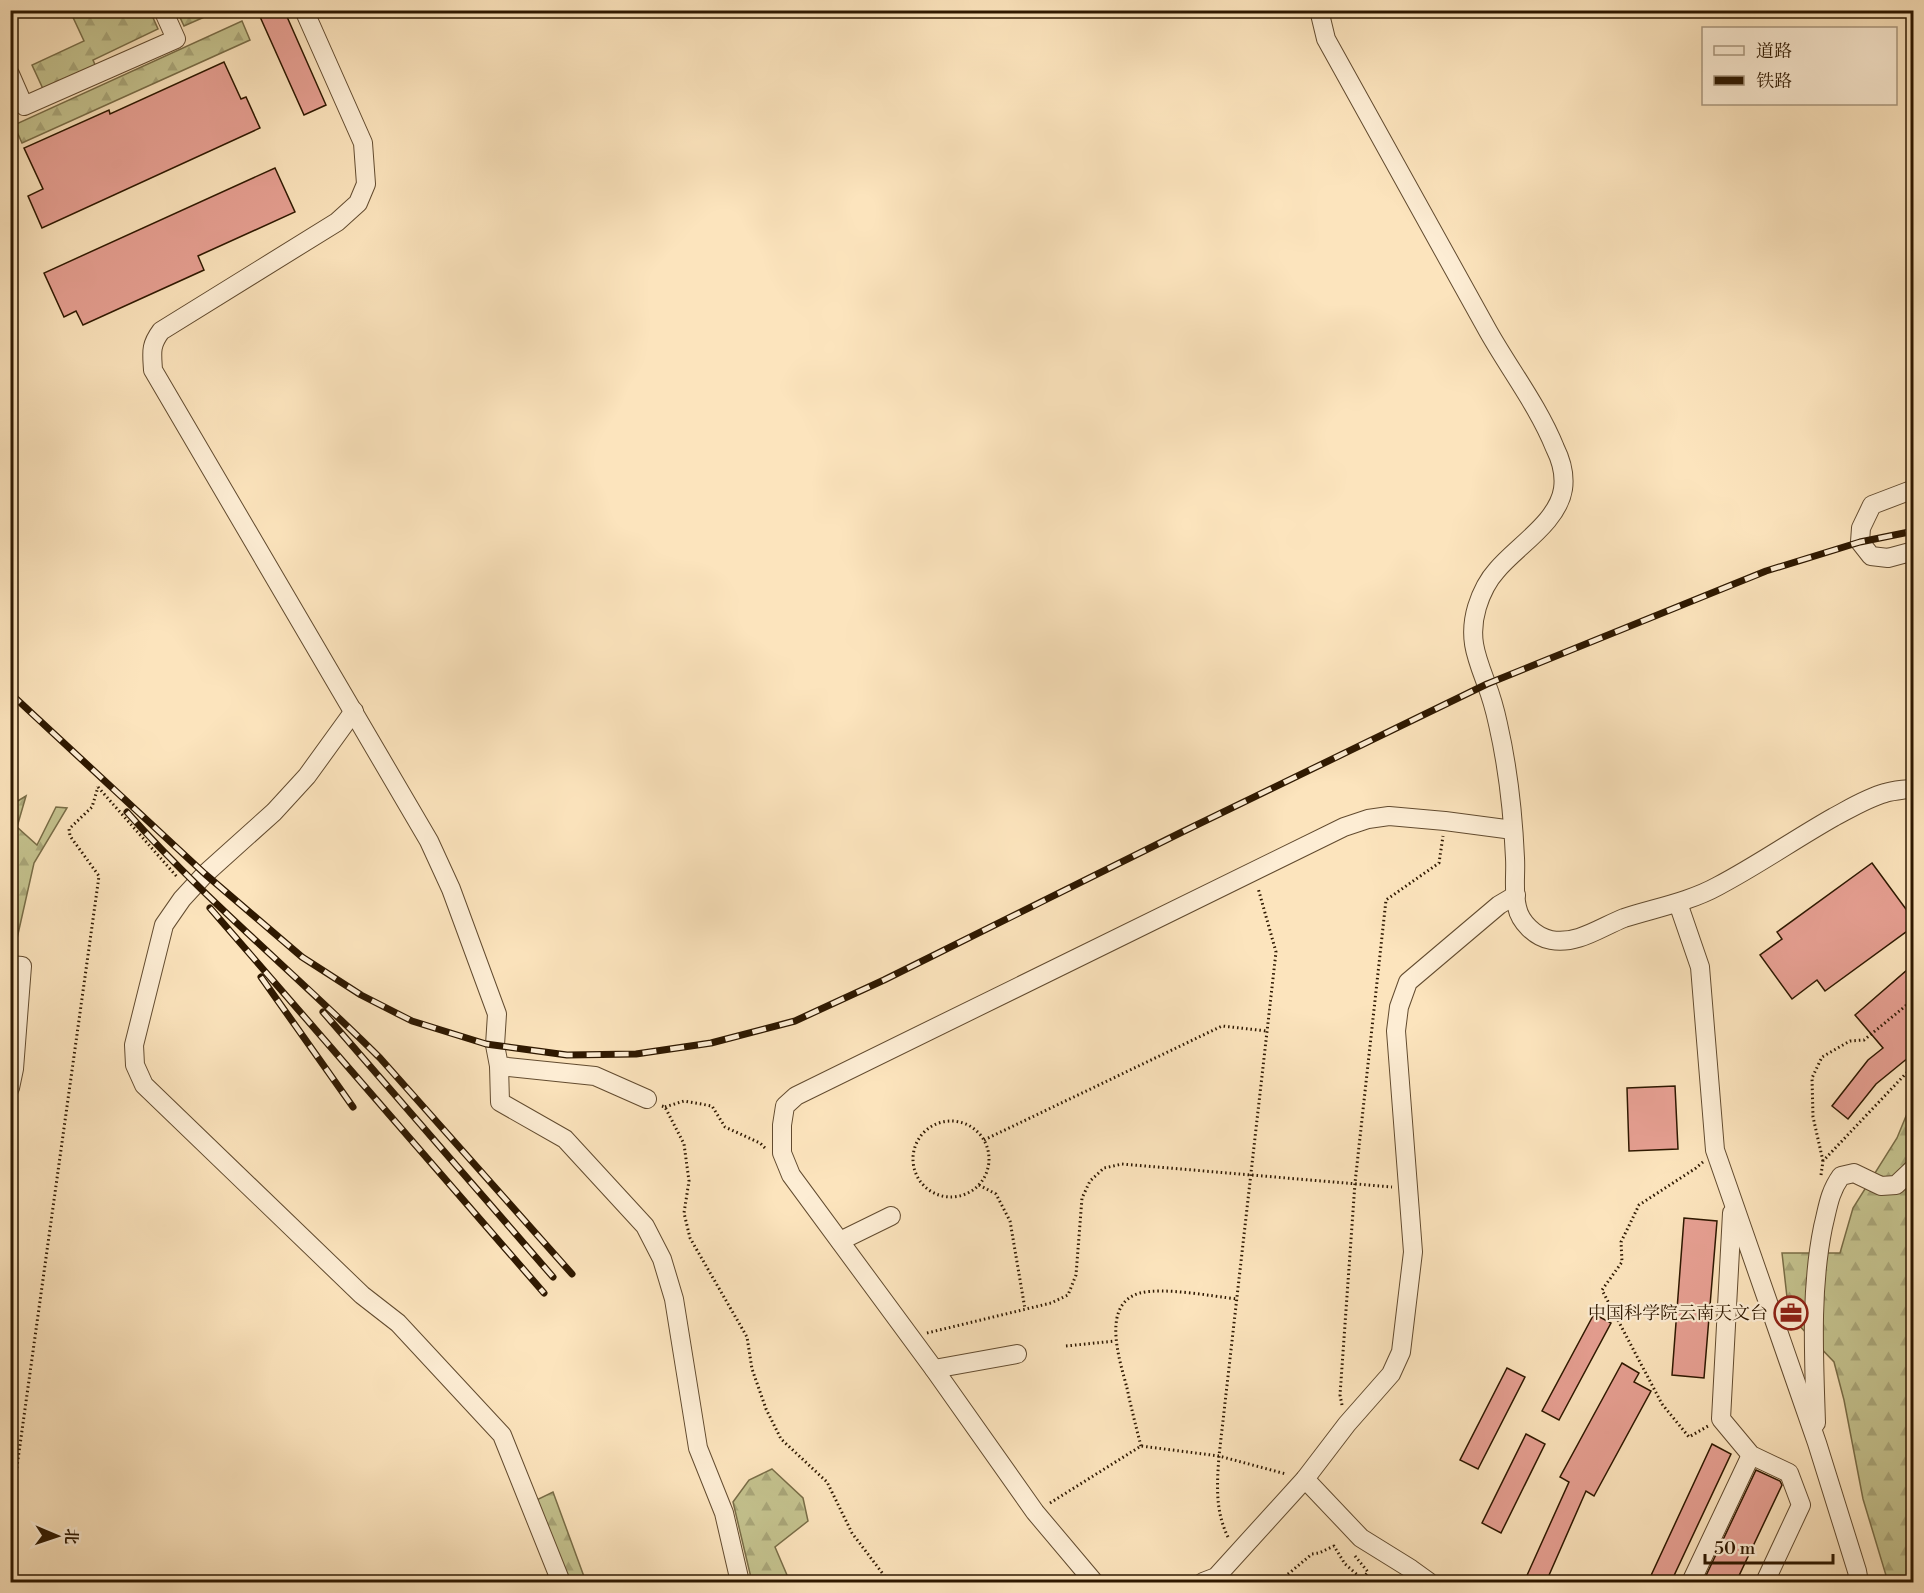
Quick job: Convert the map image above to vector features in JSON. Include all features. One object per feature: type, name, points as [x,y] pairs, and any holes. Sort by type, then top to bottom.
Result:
[{"type":"street","points":[[10,74],[24,106],[176,39],[163,10]]},
{"type":"street","points":[[304,10],[363,143],[366,184],[358,203],[337,222],[161,331],[154,340],[151,350],[153,370],[429,841],[451,889],[497,1014],[495,1045],[499,1066],[500,1102],[565,1139],[645,1226],[662,1259],[674,1299],[698,1448],[724,1513],[740,1582]]},
{"type":"street","points":[[1319,10],[1326,39],[1495,343],[1538,413],[1563,470],[1563,489],[1558,505],[1547,521],[1497,570],[1484,589],[1476,611],[1473,629],[1478,665],[1487,684],[1498,725],[1511,790],[1517,908],[1521,918],[1531,930],[1541,937],[1564,941],[1575,939],[1623,919],[1678,903],[1716,888],[1796,838],[1857,804],[1886,792],[1914,788]]},
{"type":"street","points":[[1914,489],[1872,505],[1861,528],[1860,542],[1871,556],[1888,558],[1914,551]]},
{"type":"street","points":[[354,711],[307,776],[274,812],[205,874],[189,891],[164,925],[134,1045],[135,1065],[144,1085],[362,1295],[398,1323],[502,1435],[561,1582]]},
{"type":"street","points":[[1094,1582],[1035,1512],[934,1369],[791,1175],[782,1153],[782,1125],[785,1107],[796,1096],[1344,827],[1368,819],[1389,816],[1514,830]]},
{"type":"street","points":[[1203,1582],[1216,1577],[1305,1479],[1347,1424],[1391,1374],[1401,1352],[1413,1252],[1396,1031],[1399,1007],[1408,982],[1499,905],[1516,895]]},
{"type":"street","points":[[1678,903],[1700,967],[1714,1150],[1817,1443],[1857,1571],[1858,1582]]},
{"type":"street","points":[[10,964],[22,966],[14,1069],[10,1088]]},
{"type":"street","points":[[499,1066],[595,1076],[647,1099]]},
{"type":"street","points":[[1817,1443],[1814,1340],[1816,1260],[1831,1190],[1841,1176],[1854,1173],[1881,1186],[1896,1185],[1914,1168]]},
{"type":"street","points":[[1733,1202],[1721,1419],[1751,1455],[1789,1473],[1801,1505],[1765,1582]]},
{"type":"street","points":[[840,1241],[891,1216]]},
{"type":"street","points":[[934,1369],[1017,1354]]},
{"type":"street","points":[[1691,1582],[1751,1455]]},
{"type":"street","points":[[1305,1479],[1361,1538],[1429,1582]]},
{"type":"path","points":[[10,1517],[99,876],[70,836],[69,829],[92,807],[98,787],[189,891]]},
{"type":"path","points":[[1347,1424],[1340,1395],[1355,1183],[1386,900],[1439,863],[1445,821]]},
{"type":"path","points":[[1237,1552],[1223,1527],[1216,1494],[1276,952],[1253,872]]},
{"type":"path","points":[[1823,1161],[1813,1117],[1812,1078],[1822,1057],[1850,1041],[1864,1040],[1914,999]]},
{"type":"path","points":[[984,1140],[1222,1026],[1268,1031]]},
{"type":"path","points":[[647,1099],[665,1107],[684,1144],[689,1181],[684,1213],[690,1238],[747,1337],[752,1370],[766,1408],[781,1439],[827,1482],[852,1533],[889,1582]]},
{"type":"path","points":[[665,1107],[684,1101],[712,1107],[725,1127],[760,1143],[767,1150],[782,1153]]},
{"type":"path","points":[[952,1121],[964,1123],[976,1130],[984,1140],[989,1163],[986,1175],[979,1185],[970,1192],[946,1197],[925,1186],[918,1177],[914,1164],[914,1151],[923,1134],[939,1123],[952,1121]]},
{"type":"path","points":[[1714,1150],[1696,1168],[1639,1205],[1621,1242],[1622,1262],[1602,1290],[1662,1404],[1689,1437],[1721,1419]]},
{"type":"path","points":[[910,1337],[1026,1310],[1051,1303],[1068,1295],[1076,1275],[1082,1198],[1090,1181],[1104,1168],[1122,1164],[1409,1189]]},
{"type":"path","points":[[979,1185],[996,1194],[1010,1221],[1026,1310]]},
{"type":"path","points":[[1140,1446],[1115,1341],[1117,1317],[1125,1301],[1138,1294],[1155,1291],[1237,1299]]},
{"type":"path","points":[[1066,1346],[1115,1341]]},
{"type":"path","points":[[1035,1512],[1140,1446],[1219,1456],[1305,1479]]},
{"type":"path","points":[[1290,1582],[1281,1580],[1312,1554],[1334,1546],[1345,1564],[1362,1579]]},
{"type":"path","points":[[10,1579],[23,1582]]},
{"type":"green space","points":[[70,11],[150,11],[158,29],[93,60],[96,67],[44,91],[32,65],[84,41]]},
{"type":"green space","points":[[177,11],[218,11],[184,26]]},
{"type":"green space","points":[[242,21],[250,40],[22,143],[14,125]]},
{"type":"green space","points":[[26,796],[17,827],[37,845],[56,807],[67,808],[34,863],[16,943],[11,946],[11,805]]},
{"type":"green space","points":[[1913,1103],[1913,1582],[1888,1582],[1863,1499],[1844,1400],[1834,1362],[1789,1315],[1782,1253],[1840,1253],[1853,1208],[1897,1138]]},
{"type":"green space","points":[[772,1469],[803,1498],[808,1521],[775,1547],[790,1582],[752,1582],[733,1502],[749,1480]]},
{"type":"green space","points":[[553,1492],[586,1582],[556,1582],[524,1506]]},
{"type":"building","points":[[257,10],[284,10],[326,105],[304,115]]},
{"type":"building","points":[[224,62],[241,99],[246,97],[260,128],[42,228],[28,196],[43,189],[24,148],[109,110],[110,114]]},
{"type":"building","points":[[275,168],[295,212],[198,256],[204,270],[83,325],[76,311],[64,317],[44,273]]},
{"type":"building","points":[[1872,863],[1914,920],[1914,926],[1825,991],[1817,980],[1792,999],[1760,955],[1782,939],[1777,932]]},
{"type":"building","points":[[1914,964],[1914,1053],[1876,1084],[1848,1119],[1832,1106],[1868,1060],[1883,1048],[1855,1015]]},
{"type":"building","points":[[1675,1086],[1678,1149],[1629,1151],[1627,1088]]},
{"type":"building","points":[[1684,1218],[1717,1221],[1704,1378],[1672,1375]]},
{"type":"building","points":[[1594,1314],[1611,1323],[1559,1420],[1542,1411]]},
{"type":"building","points":[[1622,1363],[1639,1373],[1634,1382],[1651,1391],[1594,1496],[1586,1491],[1546,1582],[1524,1582],[1569,1482],[1560,1477]]},
{"type":"building","points":[[1507,1368],[1525,1377],[1478,1469],[1460,1460]]},
{"type":"building","points":[[1526,1434],[1545,1444],[1501,1533],[1482,1523]]},
{"type":"building","points":[[1712,1444],[1731,1454],[1671,1582],[1648,1582]]},
{"type":"building","points":[[1756,1470],[1780,1481],[1782,1485],[1736,1582],[1703,1582]]},
{"type":"railway","points":[[10,693],[205,874],[302,957],[361,995],[412,1021],[486,1044],[567,1055],[636,1054],[711,1043],[795,1021],[884,980],[1487,684],[1766,571],[1860,542],[1914,531]]},
{"type":"railway","points":[[127,812],[219,907],[380,1058],[572,1274]]},
{"type":"railway","points":[[210,908],[544,1293]]},
{"type":"railway","points":[[261,977],[353,1107]]},
{"type":"railway","points":[[323,1012],[553,1277]]},
{"type":"place","name":"中国科学院云南天文台","points":[[1791,1313]]}]
